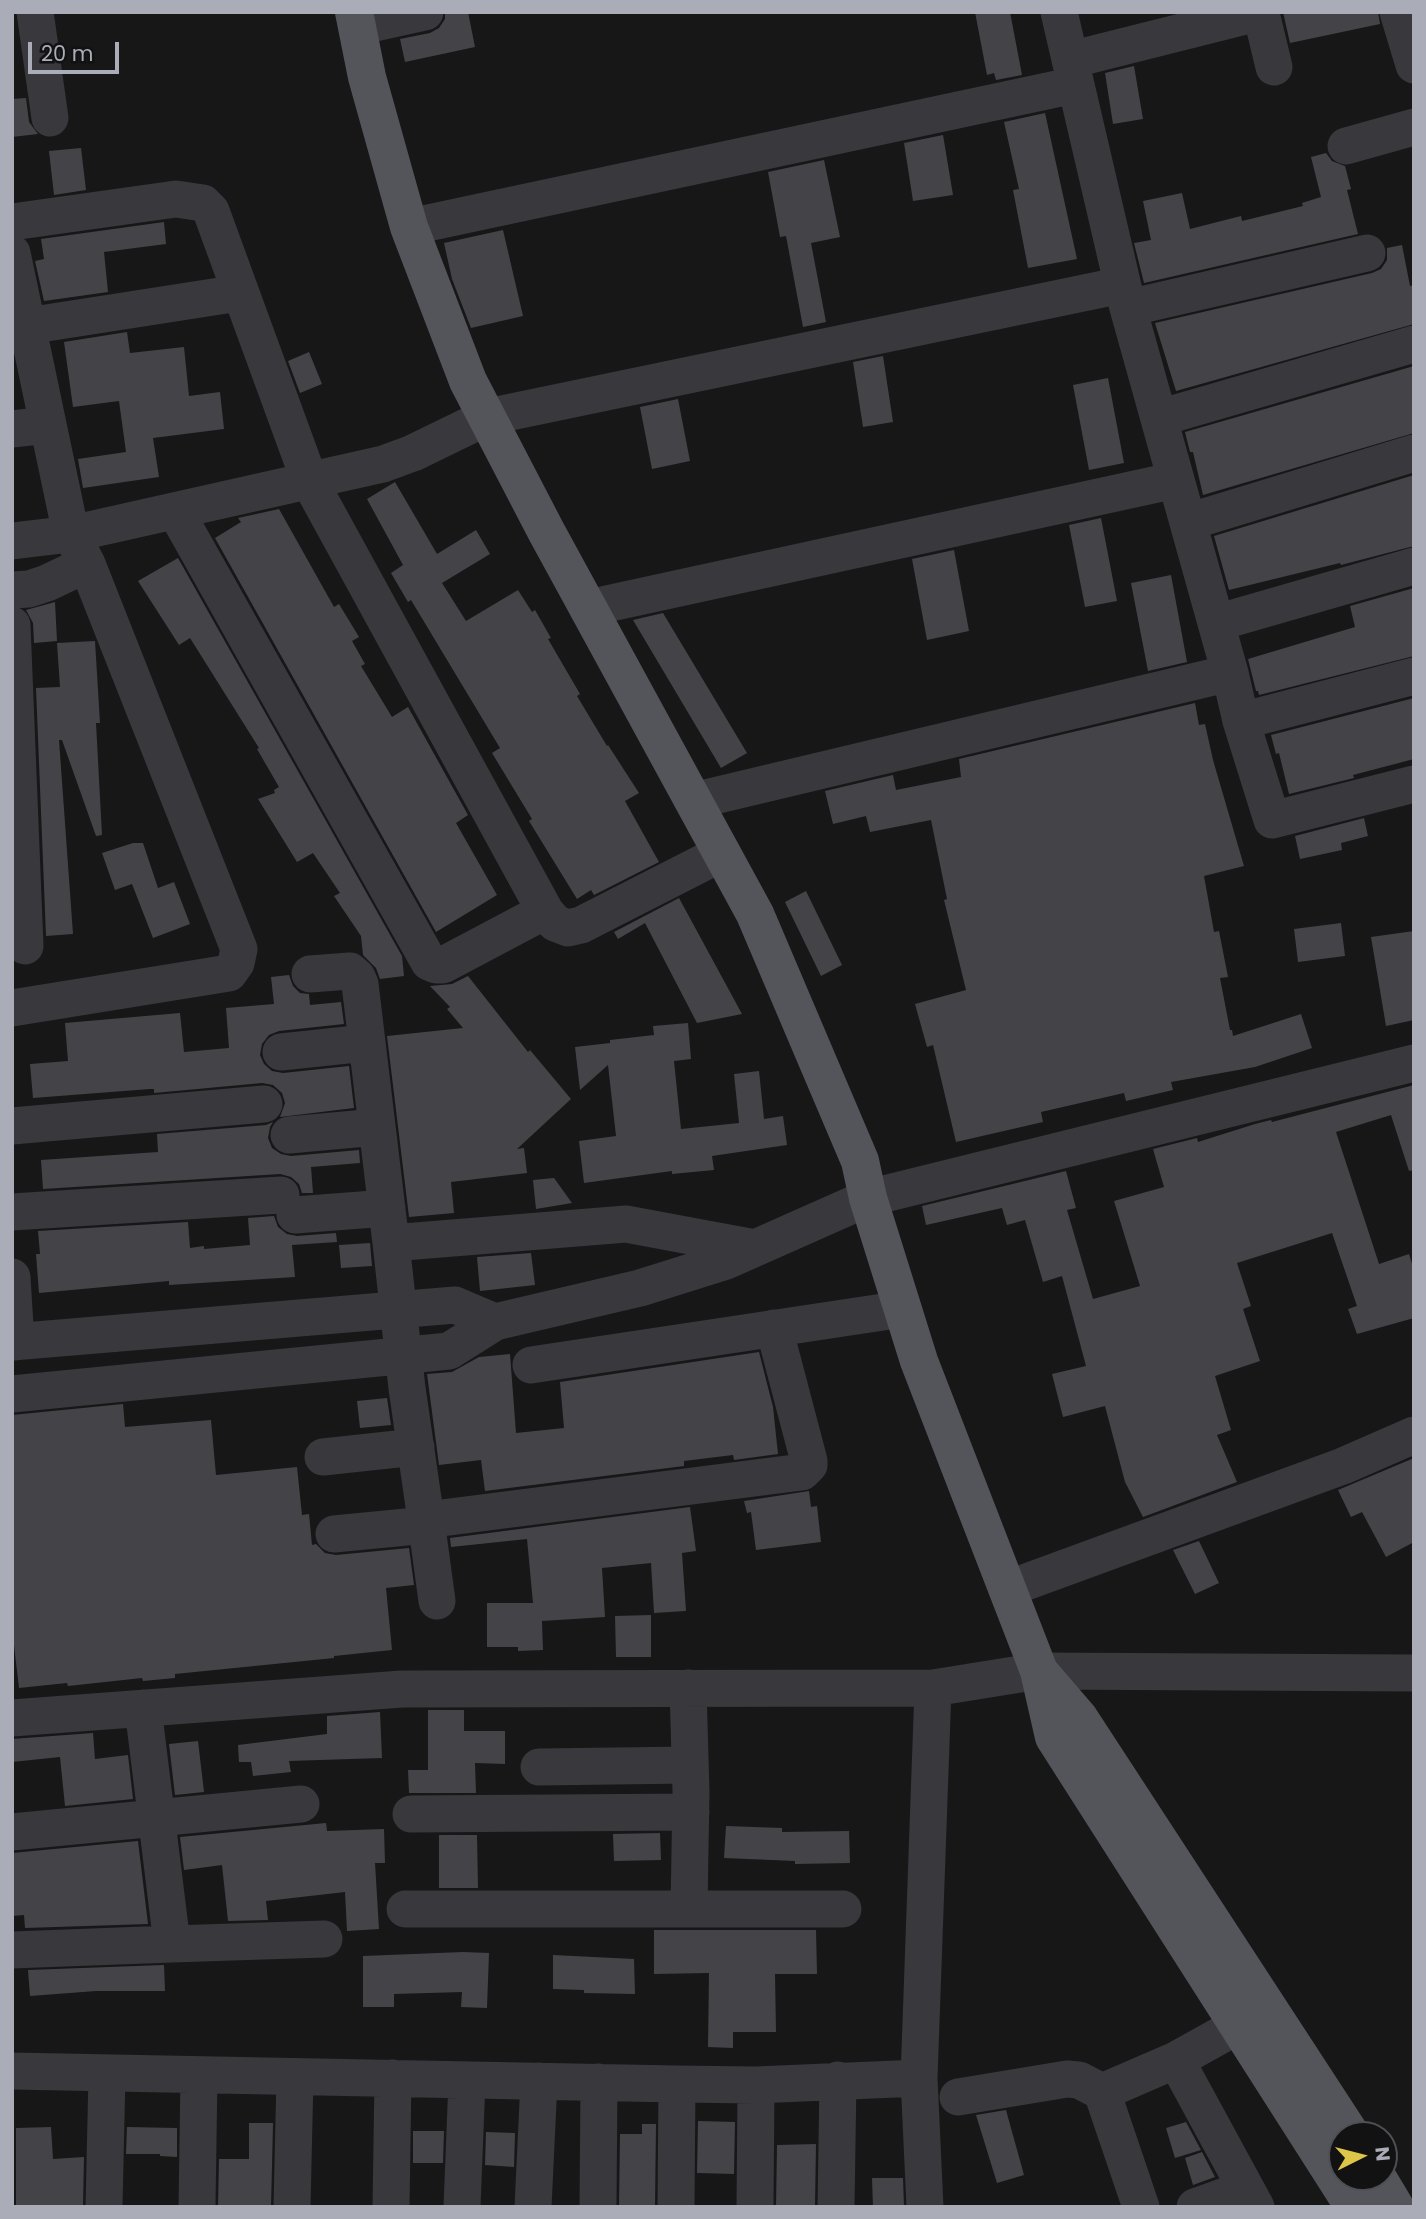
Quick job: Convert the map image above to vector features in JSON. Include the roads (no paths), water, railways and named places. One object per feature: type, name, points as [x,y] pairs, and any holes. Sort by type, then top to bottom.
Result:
[{"type":"main road","points":[[355,20],[367,77],[408,227],[468,381],[755,914],[860,1161],[868,1198],[919,1361],[1039,1671],[1054,1737],[1354,2207]]},
{"type":"main road","points":[[1039,1671],[1079,1718],[1342,2121]]},
{"type":"main road","points":[[1385,2191],[1395,2207]]},
{"type":"street","points":[[35,12],[50,118]]},
{"type":"street","points":[[355,20],[425,12]]},
{"type":"street","points":[[1059,12],[1125,296],[1241,721],[1272,820],[1414,784]]},
{"type":"street","points":[[1398,12],[1414,65]]},
{"type":"street","points":[[408,227],[1073,72],[1261,13],[1274,66]]},
{"type":"street","points":[[1346,146],[1414,127]]},
{"type":"street","points":[[12,222],[176,199],[203,203],[211,211],[310,482],[545,911],[555,923],[568,928],[581,925],[722,853]]},
{"type":"street","points":[[12,253],[23,332],[79,549],[239,949],[236,963],[229,973],[12,1008]]},
{"type":"street","points":[[12,590],[29,589],[47,583],[79,549],[176,512],[383,464],[413,453],[487,417],[1367,253]]},
{"type":"street","points":[[23,332],[239,293]]},
{"type":"street","points":[[1159,418],[1414,344]]},
{"type":"street","points":[[12,429],[48,425]]},
{"type":"street","points":[[1188,522],[1414,453]]},
{"type":"street","points":[[588,608],[1176,480]]},
{"type":"street","points":[[176,512],[429,962],[443,965],[545,911]]},
{"type":"street","points":[[12,541],[79,549]]},
{"type":"street","points":[[1216,623],[1414,566]]},
{"type":"street","points":[[12,625],[25,946]]},
{"type":"street","points":[[693,801],[1230,673]]},
{"type":"street","points":[[1241,721],[1414,676]]},
{"type":"street","points":[[310,974],[350,971],[357,976],[360,984],[403,1357],[437,1601]]},
{"type":"street","points":[[281,1052],[366,1043]]},
{"type":"street","points":[[12,1394],[449,1351],[495,1322],[640,1288],[726,1261],[868,1198],[1414,1063]]},
{"type":"street","points":[[12,1126],[264,1104]]},
{"type":"street","points":[[289,1135],[377,1127]]},
{"type":"street","points":[[12,1212],[288,1205],[389,1225],[626,1224],[755,1248]]},
{"type":"street","points":[[12,1277],[14,1342],[455,1305],[495,1322]]},
{"type":"street","points":[[531,1365],[903,1309]]},
{"type":"street","points":[[334,1534],[802,1472],[809,1465],[809,1461],[774,1328]]},
{"type":"street","points":[[1007,1589],[1343,1466],[1414,1435]]},
{"type":"street","points":[[323,1457],[416,1447]]},
{"type":"street","points":[[12,1718],[402,1689],[933,1688],[1039,1671],[1414,1673]]},
{"type":"street","points":[[688,1688],[690,1909]]},
{"type":"street","points":[[925,2207],[919,2078],[933,1688]]},
{"type":"street","points":[[144,1708],[172,1944]]},
{"type":"street","points":[[539,1767],[690,1765]]},
{"type":"street","points":[[12,1832],[302,1804]]},
{"type":"street","points":[[411,1814],[691,1812]]},
{"type":"street","points":[[405,1909],[843,1909]]},
{"type":"street","points":[[12,1950],[324,1940]]},
{"type":"street","points":[[1102,2092],[1176,2060],[1239,2025]]},
{"type":"street","points":[[1176,2060],[1251,2198],[1195,2207]]},
{"type":"street","points":[[12,2071],[677,2084],[919,2078]]},
{"type":"street","points":[[104,2207],[107,2074]]},
{"type":"street","points":[[197,2207],[199,2075]]},
{"type":"street","points":[[292,2207],[295,2077]]},
{"type":"street","points":[[391,2207],[393,2078]]},
{"type":"street","points":[[958,2097],[1067,2079],[1079,2080],[1102,2092],[1142,2207]]},
{"type":"street","points":[[462,2207],[467,2080]]},
{"type":"street","points":[[836,2207],[838,2080]]},
{"type":"street","points":[[533,2207],[539,2081]]},
{"type":"street","points":[[598,2207],[600,2082]]},
{"type":"street","points":[[676,2207],[677,2084]]},
{"type":"street","points":[[755,2207],[756,2084]]}]
